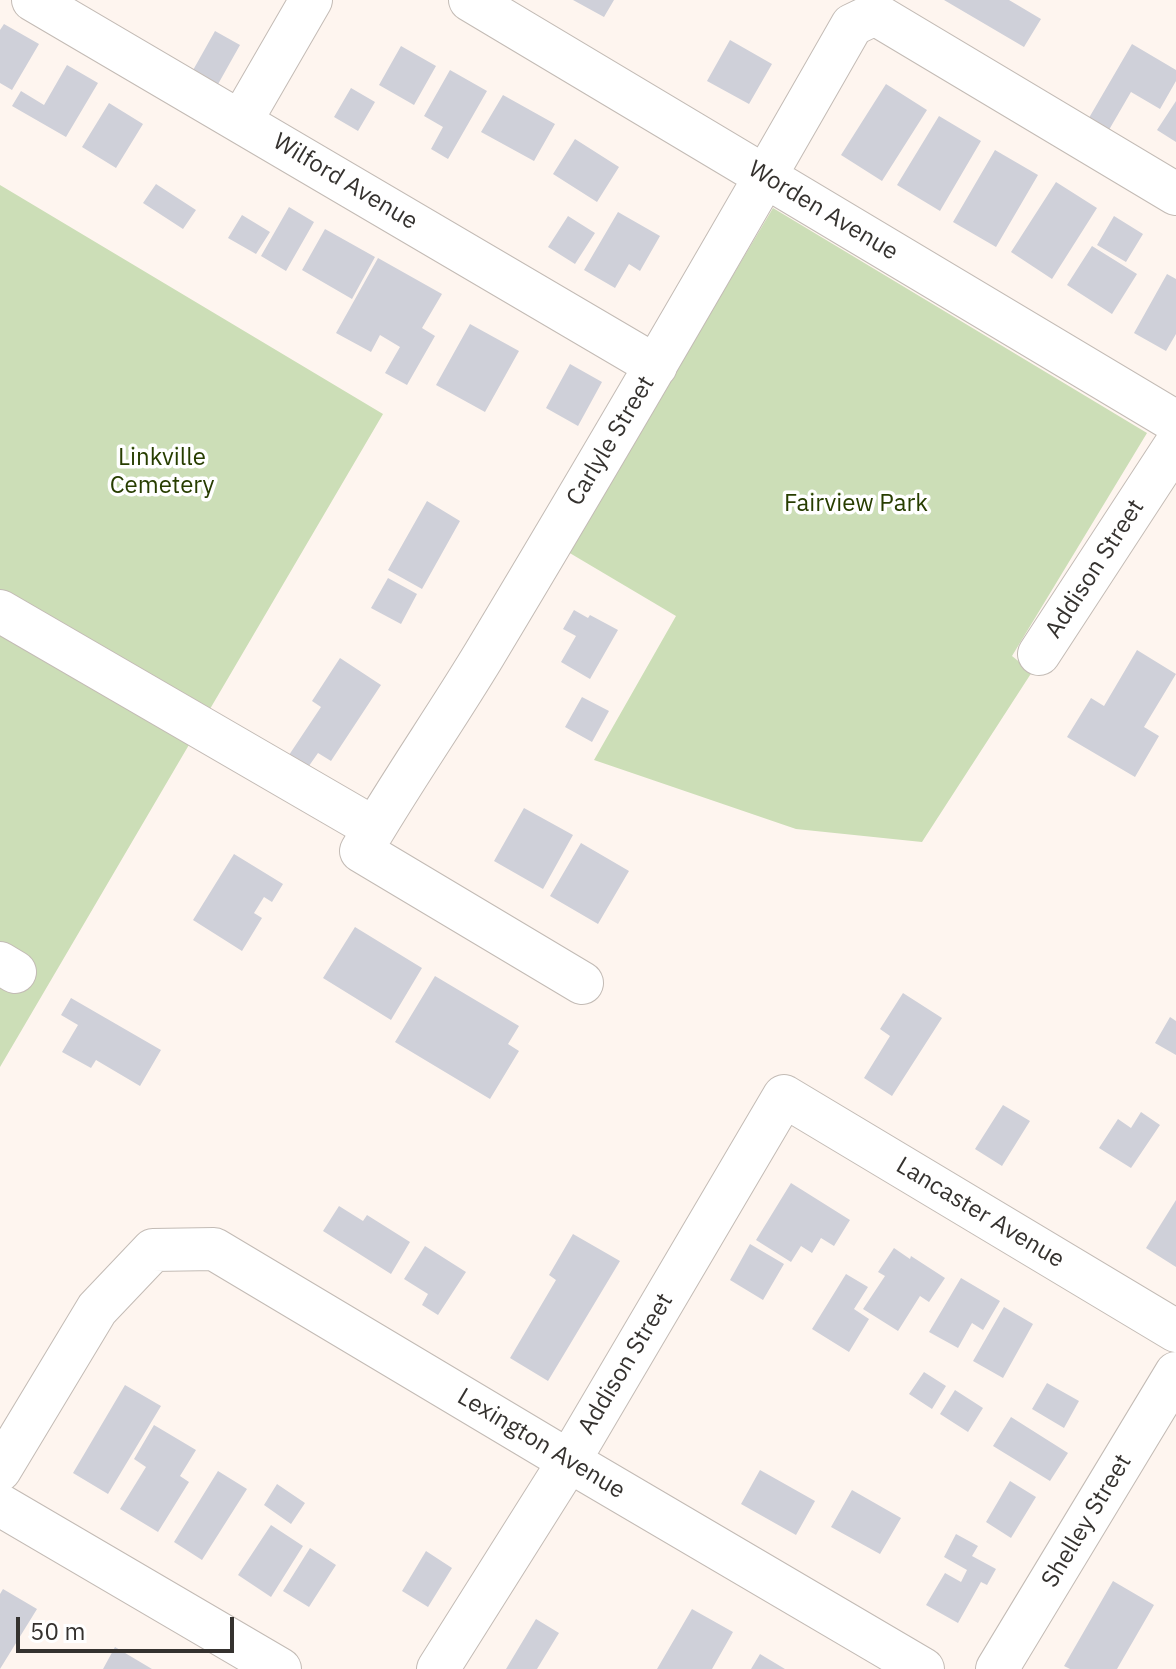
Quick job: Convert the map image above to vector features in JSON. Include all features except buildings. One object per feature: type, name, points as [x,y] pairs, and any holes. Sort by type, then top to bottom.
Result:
[{"type":"street","name":"Wilford Avenue","points":[[33,0],[656,366]]},
{"type":"street","points":[[241,121],[311,0]]},
{"type":"street","name":"Worden Avenue","points":[[470,0],[1176,422]]},
{"type":"street","name":"Carlyle Street","points":[[368,840],[481,659],[656,366],[852,25],[875,14],[1176,194]]},
{"type":"street","name":"Addison Street","points":[[1039,654],[1176,444]]},
{"type":"street","points":[[0,611],[368,840],[582,983]]},
{"type":"street","name":"Addison Street","points":[[438,1669],[569,1461],[784,1096]]},
{"type":"street","name":"Lancaster Avenue","points":[[784,1096],[1176,1331]]},
{"type":"street","name":"Lexington Avenue","points":[[0,1470],[97,1309],[153,1250],[214,1249],[923,1669]]},
{"type":"street","name":"Shelley Street","points":[[997,1669],[1176,1373]]},
{"type":"street","points":[[0,1505],[280,1669]]},
{"type":"green space","name":"Linkville Cemetery","points":[[0,185],[383,414],[0,1067]]},
{"type":"green space","name":"Fairview Park","points":[[773,208],[1147,433],[1012,656],[1032,672],[922,842],[796,829],[594,760],[676,616],[568,552]]}]
